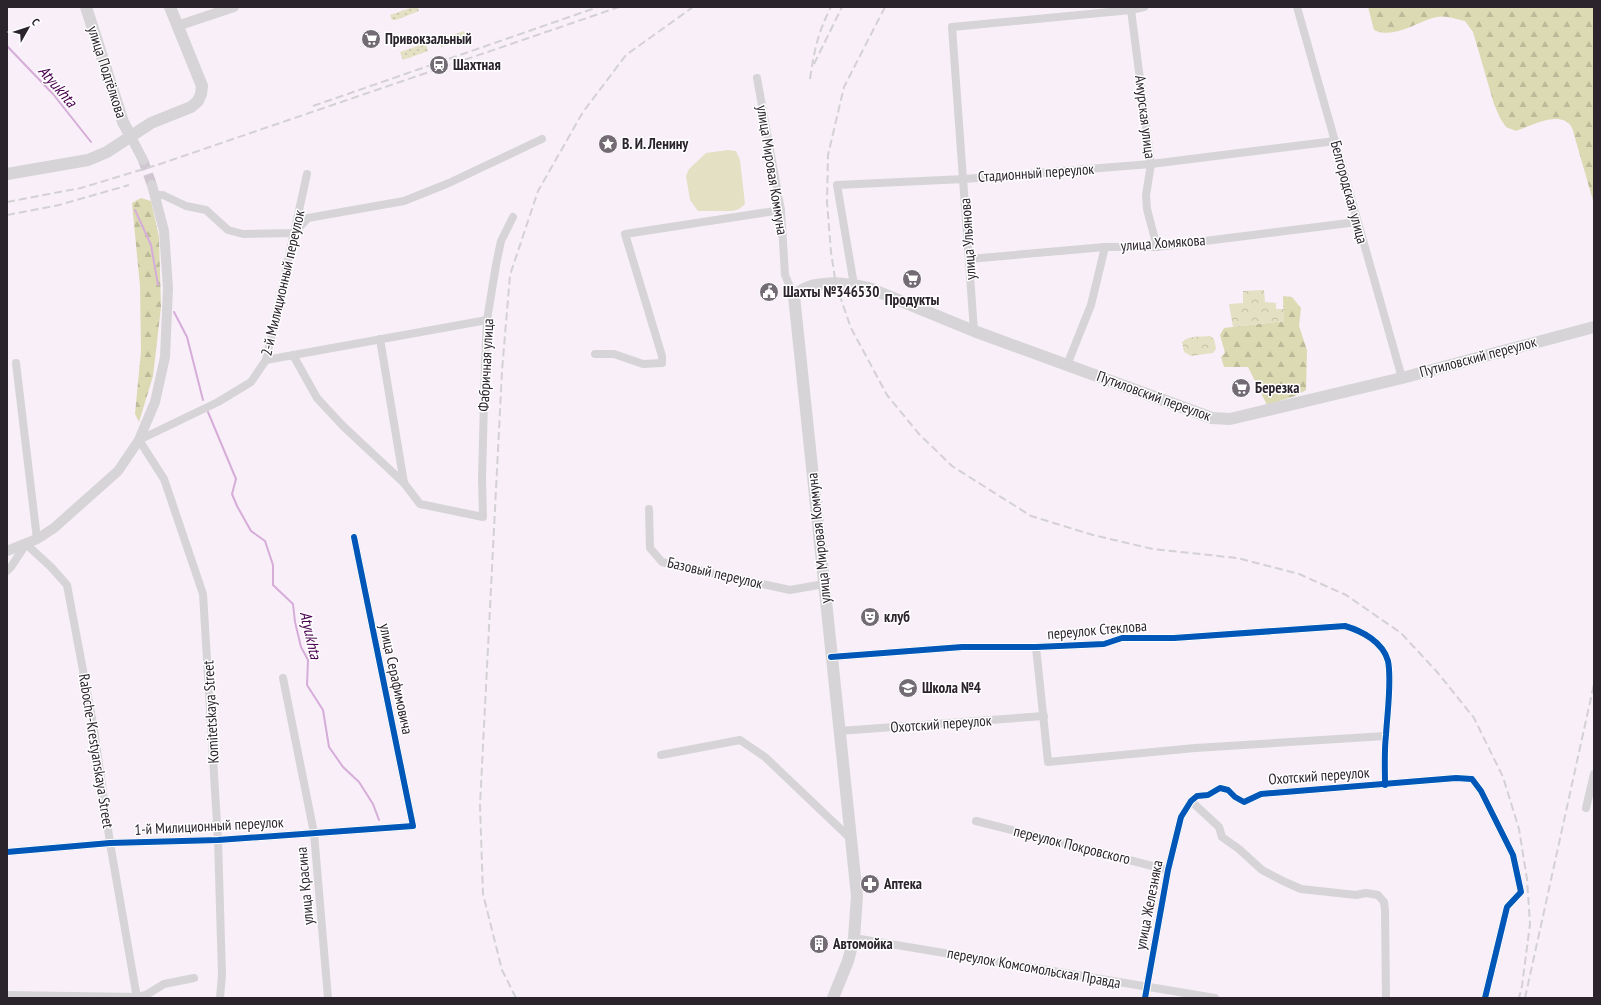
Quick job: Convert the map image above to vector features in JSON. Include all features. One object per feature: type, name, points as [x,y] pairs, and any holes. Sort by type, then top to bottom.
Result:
[{"type":"main road","name":"улица Подтёлкова","points":[[86,7],[123,122],[130,137]]},
{"type":"main road","points":[[7,174],[88,160],[107,152],[151,123],[191,107],[198,101],[202,86],[170,7]]},
{"type":"main road","name":"Путиловский переулок","points":[[794,296],[799,291],[811,285],[854,285],[869,288],[974,331],[1212,418],[1230,419],[1402,378],[1594,327]]},
{"type":"main road","name":"улица Мировая Коммуна","points":[[794,296],[838,731],[857,896],[854,938],[848,961],[833,998]]},
{"type":"street","points":[[177,26],[234,7]]},
{"type":"street","points":[[1116,9],[1131,10],[1144,7]]},
{"type":"street","name":"Белгородская улица","points":[[1297,7],[1402,378]]},
{"type":"street","name":"улица Ульянова","points":[[974,331],[952,27],[1116,9]]},
{"type":"street","name":"Амурская улица","points":[[1131,10],[1151,164],[1146,195],[1147,209],[1157,247]]},
{"type":"street","name":"улица Мировая Коммуна","points":[[757,78],[781,210],[785,275],[794,296]]},
{"type":"street","points":[[130,137],[143,160]]},
{"type":"street","points":[[155,195],[163,195],[186,206],[206,210],[228,230],[243,234],[294,233],[308,218],[404,201],[450,183],[542,139]]},
{"type":"street","name":"Стадионный переулок","points":[[854,285],[837,185],[964,179],[1151,164],[1335,141]]},
{"type":"street","name":"2-й Милиционный переулок","points":[[139,440],[218,402],[251,382],[266,360],[307,174]]},
{"type":"street","points":[[7,551],[37,539],[54,528],[118,471],[139,440],[155,402],[165,357],[168,288],[164,231],[152,185]]},
{"type":"street","points":[[595,354],[614,354],[643,364],[662,363],[662,356],[625,234],[781,210]]},
{"type":"street","name":"Фабричная улица","points":[[404,482],[420,504],[483,518],[482,478],[485,363],[488,320],[497,257],[501,241],[513,217]]},
{"type":"street","name":"улица Хомякова","points":[[969,259],[1105,247],[1157,247],[1357,222]]},
{"type":"street","points":[[1067,365],[1091,305],[1105,247]]},
{"type":"street","points":[[266,360],[488,320]]},
{"type":"street","points":[[380,339],[404,482]]},
{"type":"street","points":[[293,355],[317,398],[343,426],[404,482]]},
{"type":"street","points":[[16,363],[37,539]]},
{"type":"street","name":"Komitetskaya Street","points":[[139,440],[164,479],[203,594],[218,840],[222,974],[220,998]]},
{"type":"street","name":"Базовый переулок","points":[[650,509],[650,548],[662,562],[790,590],[824,584]]},
{"type":"street","name":"улица Серафимовича","points":[[354,537],[413,826]]},
{"type":"street","points":[[7,543],[26,544]]},
{"type":"street","points":[[7,571],[26,544]]},
{"type":"street","name":"Raboche-Krestyanskaya Street","points":[[26,544],[67,585],[94,729],[110,843],[137,997]]},
{"type":"street","name":"переулок Стеклова","points":[[831,657],[962,647],[1036,647],[1104,644],[1122,638],[1174,638],[1345,626],[1359,630],[1372,639],[1381,648],[1388,661],[1388,700],[1385,736]]},
{"type":"street","points":[[1036,647],[1048,762],[1195,748],[1385,736],[1385,785]]},
{"type":"street","name":"улица Красина","points":[[283,678],[314,833],[328,998]]},
{"type":"street","name":"Охотский переулок","points":[[838,731],[1044,716]]},
{"type":"street","points":[[661,755],[740,740],[765,757],[850,838]]},
{"type":"street","points":[[1586,808],[1594,774]]},
{"type":"street","name":"Охотский переулок","points":[[1191,800],[1197,796],[1208,795],[1220,788],[1228,790],[1235,797],[1244,802],[1261,794],[1456,778],[1472,779],[1481,791],[1513,855],[1521,892],[1507,907],[1485,998]]},
{"type":"street","points":[[1191,800],[1219,827],[1222,837],[1239,849],[1262,870],[1285,882],[1301,888],[1356,895],[1366,893],[1378,895],[1384,902],[1385,910],[1386,998]]},
{"type":"street","name":"улица Железняка","points":[[1144,998],[1168,870],[1181,817],[1191,800]]},
{"type":"street","name":"переулок Покровского","points":[[976,821],[1168,870]]},
{"type":"street","name":"1-й Милиционный переулок","points":[[7,852],[110,843],[218,840],[413,826]]},
{"type":"street","name":"переулок Комсомольская Правда","points":[[854,938],[1215,998]]},
{"type":"street","points":[[7,995],[137,997],[146,995],[164,984],[194,978]]},
{"type":"green space","points":[[417,7],[419,11],[396,20],[392,20],[390,15]]},
{"type":"green space","points":[[1368,7],[1594,7],[1594,204],[1569,123],[1555,119],[1541,122],[1516,131],[1506,127],[1494,104],[1473,32],[1465,21],[1444,16],[1429,19],[1406,29],[1389,33],[1382,32],[1374,30]]},
{"type":"green space","points":[[464,31],[467,39],[441,47],[438,40]]},
{"type":"green space","points":[[426,43],[428,51],[403,60],[400,52]]},
{"type":"green space","points":[[728,150],[736,151],[740,160],[745,204],[739,209],[733,211],[698,211],[690,200],[686,176],[689,169],[706,153]]},
{"type":"green space","points":[[141,198],[151,201],[159,237],[161,307],[153,376],[139,422],[135,414],[141,351],[140,286],[132,203]]},
{"type":"green space","points":[[1264,290],[1265,302],[1276,303],[1276,309],[1284,309],[1284,321],[1233,327],[1229,304],[1243,303],[1243,291]]},
{"type":"green space","points":[[1283,296],[1292,297],[1301,308],[1299,326],[1307,350],[1306,390],[1295,396],[1267,405],[1248,367],[1224,367],[1221,357],[1225,353],[1220,335],[1224,328],[1284,321]]},
{"type":"green space","points":[[1210,336],[1214,339],[1216,349],[1213,353],[1191,356],[1184,352],[1182,342],[1188,338]]},
{"type":"waterway","name":"Atyukhta","points":[[7,46],[53,94],[91,142]]},
{"type":"waterway","name":"Atyukhta","points":[[135,210],[151,245],[158,285]]},
{"type":"waterway","name":"Atyukhta","points":[[174,312],[187,337],[203,400]]},
{"type":"waterway","name":"Atyukhta","points":[[208,412],[236,479],[232,494],[237,506],[251,531],[265,541],[273,565],[273,585],[293,604],[295,622],[301,647],[308,660],[307,685],[323,710],[329,747],[343,767],[359,782],[373,804],[379,820]]},
{"type":"tunnel","points":[[143,160],[152,185]]},
{"type":"railway","points":[[313,106],[598,7]]},
{"type":"railway","points":[[7,202],[81,188],[160,164],[619,7]]},
{"type":"railway","points":[[516,998],[502,970],[483,894],[480,805],[502,371],[510,275],[538,191],[583,112],[626,55],[693,7]]},
{"type":"railway","points":[[810,79],[817,42],[831,7]]},
{"type":"railway","points":[[814,64],[842,7]]},
{"type":"railway","points":[[885,7],[844,87],[828,155],[827,202],[831,252],[836,285],[851,328],[887,395],[919,434],[952,466],[1031,516],[1093,535],[1153,549],[1237,558],[1299,574],[1346,595],[1401,633],[1438,673],[1474,718],[1503,777],[1519,829],[1527,879],[1530,924],[1522,986],[1519,998]]},
{"type":"railway","points":[[7,215],[59,205],[129,185]]},
{"type":"railway","points":[[1525,998],[1594,684]]},
{"type":"cycle path","points":[[7,852],[110,843],[218,840],[413,826],[354,537]]},
{"type":"cycle path","points":[[831,657],[962,647],[1036,647],[1104,644],[1122,638],[1174,638],[1345,626],[1371,638],[1382,648],[1388,661],[1389,688],[1385,748],[1385,785]]},
{"type":"cycle path","points":[[1145,998],[1168,870],[1181,817],[1191,801],[1197,796],[1208,795],[1220,788],[1228,790],[1235,797],[1244,802],[1261,794],[1456,778],[1472,779],[1481,791],[1513,855],[1521,892],[1507,907],[1485,998]]},
{"type":"place","name":"Привокзальный","points":[[371,39]]},
{"type":"place","name":"Шахтная","points":[[439,65]]},
{"type":"place","name":"В. И. Ленину","points":[[608,144]]},
{"type":"place","name":"Продукты","points":[[912,279]]},
{"type":"place","name":"Шахты №346530","points":[[769,292]]},
{"type":"place","name":"Березка","points":[[1241,388]]},
{"type":"place","name":"клуб","points":[[870,617]]},
{"type":"place","name":"Школа №4","points":[[908,688]]},
{"type":"place","name":"Аптека","points":[[870,884]]},
{"type":"place","name":"Автомойка","points":[[819,944]]}]
